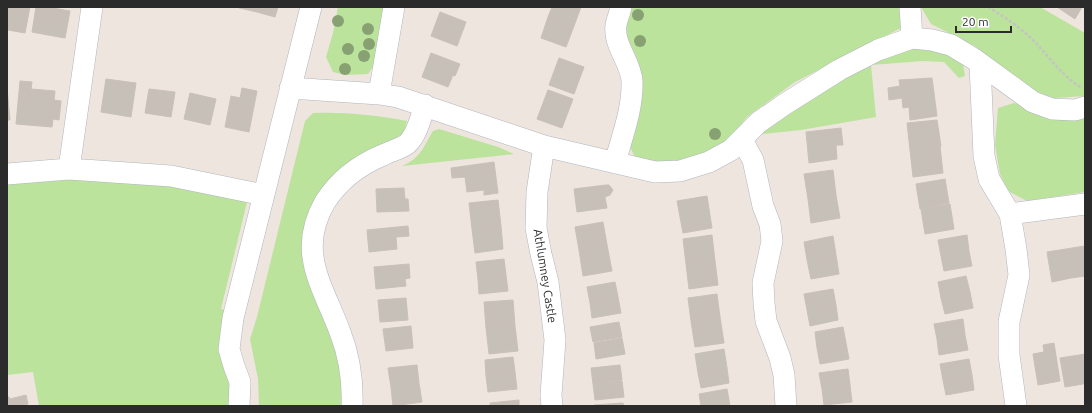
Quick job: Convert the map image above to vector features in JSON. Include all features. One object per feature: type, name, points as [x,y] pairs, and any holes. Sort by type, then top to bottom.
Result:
[{"type":"street","points":[[69,169],[92,7]]},
{"type":"street","points":[[240,406],[240,382],[229,349],[233,318],[311,7]]},
{"type":"street","points":[[379,94],[394,7]]},
{"type":"street","points":[[615,163],[632,100],[632,79],[617,38],[616,25],[621,7]]},
{"type":"street","points":[[910,7],[912,38]]},
{"type":"street","points":[[290,88],[379,94],[398,97],[544,146],[655,172],[680,171],[709,162],[731,150],[759,122],[784,104],[839,70],[878,50],[912,38],[932,40],[951,45],[1033,102],[1052,109],[1075,110],[1085,107]]},
{"type":"street","points":[[980,64],[984,156],[989,179],[1010,214],[1016,250],[1018,275],[1009,322],[1009,355],[1016,406]]},
{"type":"street","points":[[352,406],[353,394],[348,361],[340,332],[316,274],[313,256],[313,236],[325,202],[337,187],[350,172],[367,162],[398,149],[408,143],[415,133],[425,105]]},
{"type":"street","points":[[742,140],[753,160],[770,224],[772,241],[763,283],[766,321],[780,358],[784,376],[786,406]]},
{"type":"street","name":"Athlumney Castle","points":[[544,146],[537,192],[536,228],[540,254],[549,289],[555,340],[551,395],[552,406]]},
{"type":"street","points":[[7,174],[69,169],[171,176],[264,195]]},
{"type":"street","points":[[1010,214],[1085,204]]},
{"type":"path","points":[[988,7],[1009,19],[1034,41],[1067,77],[1082,88],[1085,87]]},
{"type":"green space","points":[[338,7],[387,7],[379,58],[368,74],[346,75],[333,72],[326,57],[333,33]]},
{"type":"green space","points":[[630,7],[900,7],[903,27],[795,82],[747,117],[730,139],[695,157],[670,163],[643,162],[635,157],[630,147],[640,74],[636,56],[627,37],[626,25]]},
{"type":"green space","points":[[921,7],[1040,7],[1085,33],[1085,96],[1054,98],[1029,89],[975,46],[931,24]]},
{"type":"green space","points":[[908,47],[945,49],[963,64],[965,76],[959,78],[944,62],[923,61],[871,65],[876,117],[801,130],[763,134],[762,130],[847,75]]},
{"type":"green space","points":[[1014,103],[1041,113],[1068,120],[1085,119],[1085,192],[1027,201],[1008,191],[1000,174],[995,145],[998,108]]},
{"type":"green space","points":[[313,113],[360,114],[407,121],[404,132],[398,139],[315,209],[340,357],[344,406],[259,406],[258,379],[250,339],[257,317],[305,121]]},
{"type":"green space","points":[[439,129],[498,147],[514,154],[402,166],[417,156],[433,131]]},
{"type":"green space","points":[[77,179],[160,183],[247,202],[221,309],[226,310],[221,340],[224,368],[233,381],[229,406],[39,406],[33,372],[7,375],[7,184],[15,182]]},
{"type":"building","points":[[7,7],[12,7],[8,30],[7,30]]},
{"type":"building","points":[[12,7],[30,7],[25,33],[8,30]]},
{"type":"building","points":[[36,7],[53,8],[48,35],[32,32]]},
{"type":"building","points":[[239,7],[258,7],[257,12]]},
{"type":"building","points":[[258,7],[278,7],[275,17],[257,12]]},
{"type":"building","points":[[552,7],[581,7],[574,26],[548,17]]},
{"type":"building","points":[[1057,7],[1082,7],[1075,19]]},
{"type":"building","points":[[53,8],[70,11],[65,38],[48,35]]},
{"type":"building","points":[[440,12],[466,22],[457,46],[431,36]]},
{"type":"building","points":[[548,17],[574,26],[566,47],[541,38]]},
{"type":"building","points":[[431,53],[460,64],[448,87],[422,77]]},
{"type":"building","points":[[559,58],[584,67],[574,94],[549,85]]},
{"type":"building","points":[[932,78],[937,116],[910,120],[909,107],[903,108],[902,98],[889,100],[888,88],[900,86],[899,80]]},
{"type":"building","points":[[106,79],[136,83],[131,117],[101,112]]},
{"type":"building","points":[[20,81],[32,82],[31,89],[55,91],[54,100],[61,101],[59,120],[53,119],[52,127],[16,124]]},
{"type":"building","points":[[7,88],[10,120],[7,120]]},
{"type":"building","points":[[242,88],[257,91],[249,132],[225,127],[231,96],[240,98]]},
{"type":"building","points":[[149,89],[175,92],[171,117],[145,113]]},
{"type":"building","points":[[548,90],[573,99],[562,128],[537,119]]},
{"type":"building","points":[[190,93],[216,99],[210,125],[184,119]]},
{"type":"building","points":[[937,120],[941,146],[910,150],[907,123]]},
{"type":"building","points":[[841,128],[843,145],[836,145],[837,159],[809,163],[806,132]]},
{"type":"building","points":[[940,146],[943,173],[913,177],[910,150]]},
{"type":"building","points":[[494,162],[498,193],[484,195],[484,190],[467,192],[465,177],[452,178],[451,168]]},
{"type":"building","points":[[833,170],[836,195],[808,199],[804,174]]},
{"type":"building","points":[[945,179],[949,203],[920,209],[916,184]]},
{"type":"building","points":[[609,185],[613,190],[610,195],[605,197],[607,208],[577,212],[574,189]]},
{"type":"building","points":[[404,188],[405,199],[408,199],[409,211],[377,212],[376,189]]},
{"type":"building","points":[[836,195],[840,218],[811,223],[808,199]]},
{"type":"building","points":[[707,196],[712,228],[683,233],[677,201]]},
{"type":"building","points":[[498,200],[501,226],[472,229],[469,203]]},
{"type":"building","points":[[950,204],[954,229],[925,234],[921,209]]},
{"type":"building","points":[[603,222],[607,245],[579,250],[575,227]]},
{"type":"building","points":[[408,226],[409,236],[396,237],[397,249],[369,252],[367,230]]},
{"type":"building","points":[[501,226],[503,249],[475,253],[472,229]]},
{"type":"building","points":[[712,235],[715,261],[686,264],[683,239]]},
{"type":"building","points":[[967,235],[969,251],[941,256],[938,240]]},
{"type":"building","points":[[833,236],[836,255],[807,260],[804,242]]},
{"type":"building","points":[[607,245],[612,271],[583,276],[579,250]]},
{"type":"building","points":[[1085,246],[1085,276],[1071,278],[1066,249]]},
{"type":"building","points":[[1066,249],[1071,278],[1052,282],[1047,252]]},
{"type":"building","points":[[969,251],[972,266],[944,271],[941,256]]},
{"type":"building","points":[[836,255],[839,274],[811,279],[807,260]]},
{"type":"building","points":[[504,259],[506,275],[478,279],[476,262]]},
{"type":"building","points":[[715,261],[718,285],[689,289],[686,264]]},
{"type":"building","points":[[409,264],[410,278],[405,279],[406,286],[376,289],[374,267]]},
{"type":"building","points":[[506,275],[508,291],[479,294],[478,279]]},
{"type":"building","points":[[966,276],[970,292],[941,298],[938,282]]},
{"type":"building","points":[[615,282],[618,297],[590,303],[587,287]]},
{"type":"building","points":[[833,289],[836,305],[807,310],[804,294]]},
{"type":"building","points":[[970,292],[973,308],[945,314],[941,298]]},
{"type":"building","points":[[717,294],[720,317],[691,321],[688,298]]},
{"type":"building","points":[[618,297],[621,313],[592,318],[590,303]]},
{"type":"building","points":[[406,298],[408,320],[380,322],[378,300]]},
{"type":"building","points":[[513,300],[515,326],[486,328],[484,302]]},
{"type":"building","points":[[836,305],[838,320],[810,326],[807,310]]},
{"type":"building","points":[[720,317],[724,343],[695,347],[691,321]]},
{"type":"building","points":[[963,319],[965,335],[937,339],[934,324]]},
{"type":"building","points":[[619,322],[622,337],[593,342],[590,327]]},
{"type":"building","points":[[411,326],[413,348],[386,351],[383,329]]},
{"type":"building","points":[[515,326],[518,351],[489,354],[486,328]]},
{"type":"building","points":[[843,327],[846,343],[817,348],[815,332]]},
{"type":"building","points":[[965,335],[968,350],[939,355],[937,339]]},
{"type":"building","points":[[622,338],[625,354],[596,359],[594,343]]},
{"type":"building","points":[[846,343],[849,359],[820,364],[817,348]]},
{"type":"building","points":[[1054,343],[1060,381],[1038,385],[1033,354],[1044,352],[1043,345]]},
{"type":"building","points":[[724,349],[727,368],[698,373],[695,354]]},
{"type":"building","points":[[1085,354],[1085,383],[1083,384],[1079,355]]},
{"type":"building","points":[[1079,355],[1083,384],[1065,387],[1060,358]]},
{"type":"building","points":[[513,357],[515,372],[486,376],[485,360]]},
{"type":"building","points":[[969,359],[972,375],[943,380],[940,364]]},
{"type":"building","points":[[417,365],[419,383],[391,387],[388,368]]},
{"type":"building","points":[[620,365],[622,380],[593,384],[591,368]]},
{"type":"building","points":[[727,368],[729,383],[701,388],[698,373]]},
{"type":"building","points":[[848,369],[850,385],[822,389],[819,373]]},
{"type":"building","points":[[515,372],[517,389],[488,392],[486,376]]},
{"type":"building","points":[[972,375],[974,390],[946,395],[943,380]]},
{"type":"building","points":[[622,381],[624,397],[595,400],[593,384]]},
{"type":"building","points":[[419,383],[422,402],[393,406],[391,387]]},
{"type":"building","points":[[850,385],[852,402],[824,405],[822,389]]},
{"type":"building","points":[[727,389],[730,406],[701,406],[699,394]]},
{"type":"building","points":[[26,395],[28,404],[24,405],[25,406],[7,406],[7,397],[10,399]]},
{"type":"building","points":[[519,400],[519,406],[490,406],[490,403]]},
{"type":"building","points":[[623,403],[624,406],[594,406],[594,405]]}]
